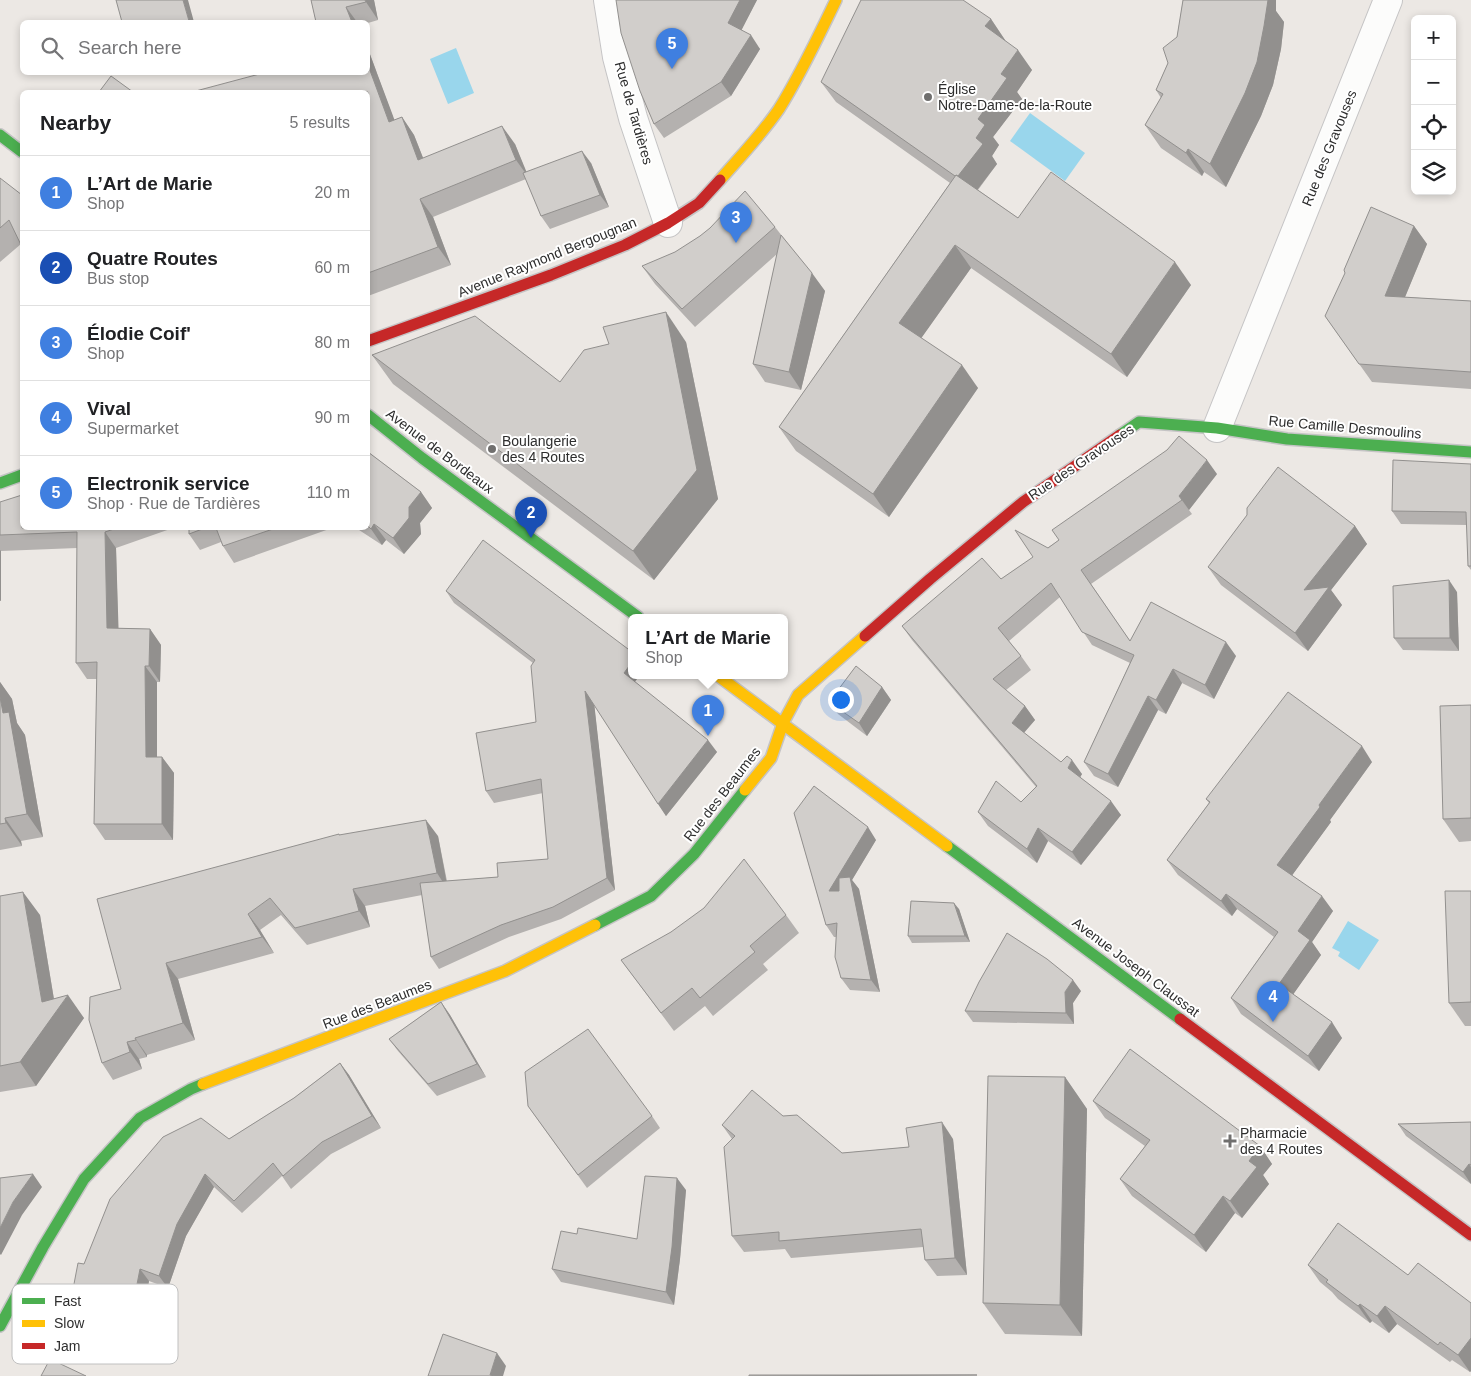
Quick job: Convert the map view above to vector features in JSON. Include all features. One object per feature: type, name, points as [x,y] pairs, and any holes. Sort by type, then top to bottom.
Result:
[{"type":"main road","name":"Avenue Raymond Bergougnan","points":[[370,340],[551,275],[625,245],[668,223],[699,203],[750,146],[778,110],[810,55],[836,0]]},
{"type":"main road","points":[[0,135],[20,150]]},
{"type":"main road","name":"Avenue de Bordeaux","points":[[370,417],[634,614]]},
{"type":"main road","name":"Rue des Gravouses","points":[[783,723],[798,695],[930,579],[1023,502],[1139,422],[1217,428]]},
{"type":"main road","name":"Rue Camille Desmoulins","points":[[1217,428],[1287,439],[1471,452]]},
{"type":"main road","points":[[0,483],[20,476]]},
{"type":"main road","points":[[722,679],[783,723]]},
{"type":"main road","name":"Avenue Joseph Claussat","points":[[783,723],[1471,1235]]},
{"type":"main road","name":"Rue des Beaumes","points":[[22,1284],[42,1247],[84,1179],[140,1118],[191,1089],[505,971],[651,896],[694,854],[771,758],[783,723]]},
{"type":"main road","name":"Rue des Beaumes","points":[[0,1326],[12,1303]]},
{"type":"street","name":"Rue de Tardières","points":[[608,0],[617,57],[633,118],[668,223]]},
{"type":"street","name":"Rue des Gravouses","points":[[1217,428],[1388,0]]},
{"type":"water","points":[[456,48],[474,93],[448,104],[430,59]]},
{"type":"water","points":[[1030,113],[1085,153],[1065,181],[1010,141]]},
{"type":"water","points":[[1348,921],[1379,940],[1359,970],[1338,956],[1340,952],[1332,948]]},
{"type":"building","points":[[116,0],[183,0],[189,20],[121,20]]},
{"type":"building","points":[[311,0],[365,0],[366,2],[346,7],[351,20],[316,20]]},
{"type":"building","points":[[616,0],[740,0],[728,23],[751,35],[721,82],[654,124],[640,91],[621,33]]},
{"type":"building","name":"Église Notre-Dame-de-la-Route","points":[[861,0],[963,0],[991,19],[985,26],[1018,50],[1001,74],[1007,78],[978,119],[985,125],[976,138],[983,144],[958,176],[955,176],[821,82]]},
{"type":"building","points":[[1183,0],[1268,0],[1257,62],[1245,93],[1210,164],[1188,149],[1186,153],[1145,125],[1163,94],[1156,90],[1168,63],[1163,48],[1177,37]]},
{"type":"building","points":[[370,70],[389,122],[402,117],[418,160],[502,126],[516,160],[420,199],[438,247],[370,272],[370,90],[200,90],[256,75],[370,75]]},
{"type":"building","points":[[111,76],[130,90],[100,90]]},
{"type":"building","points":[[582,151],[600,195],[541,216],[523,173]]},
{"type":"building","points":[[1051,172],[1175,262],[1111,354],[955,245],[899,323],[962,365],[873,494],[779,427],[956,175],[1018,218]]},
{"type":"building","points":[[0,178],[20,193],[20,243],[9,220],[0,228]]},
{"type":"building","points":[[745,191],[775,227],[682,309],[642,266],[675,252],[700,236]]},
{"type":"building","points":[[1371,207],[1414,226],[1385,296],[1471,301],[1471,372],[1359,364],[1325,316],[1345,273],[1344,270]]},
{"type":"building","points":[[781,235],[812,273],[789,372],[753,364]]},
{"type":"building","points":[[666,312],[697,470],[633,551],[372,355],[475,316],[560,382],[584,350],[609,344],[603,327]]},
{"type":"building","points":[[1179,436],[1207,460],[1179,496],[1182,500],[1081,570],[1130,641],[1151,602],[1226,642],[1205,685],[1173,669],[1156,700],[1148,696],[1108,774],[1084,762],[1134,655],[1082,632],[1051,583],[998,628],[1021,656],[993,679],[1025,706],[1012,723],[1061,762],[1067,756],[1072,760],[1068,768],[1111,801],[1072,852],[1038,828],[1027,849],[978,812],[996,781],[1021,802],[1037,786],[902,626],[982,558],[1001,579],[1033,557],[1015,530],[1048,548],[1059,540],[1052,530],[1167,450]]},
{"type":"building","points":[[370,454],[421,492],[409,507],[409,518],[393,538],[374,524],[371,529]]},
{"type":"building","points":[[1393,460],[1471,464],[1471,566],[1468,566],[1466,512],[1392,511]]},
{"type":"building","points":[[1278,467],[1355,526],[1304,590],[1329,587],[1295,633],[1208,567],[1247,515],[1247,508]]},
{"type":"building","points":[[20,496],[20,530],[111,530],[105,532],[107,628],[150,629],[149,666],[145,666],[146,757],[162,757],[162,824],[94,824],[97,662],[76,663],[77,532],[0,535],[0,502]]},
{"type":"building","points":[[189,530],[200,530],[189,534]]},
{"type":"building","points":[[217,530],[270,530],[223,546]]},
{"type":"building","points":[[483,540],[628,649],[628,668],[624,673],[628,676],[628,679],[632,679],[708,740],[658,804],[585,691],[607,878],[553,907],[501,925],[431,957],[420,883],[498,877],[497,863],[548,859],[541,779],[486,791],[476,733],[536,722],[531,666],[535,660],[446,591]]},
{"type":"building","points":[[1449,580],[1450,638],[1394,638],[1393,586]]},
{"type":"building","points":[[856,666],[882,687],[859,723],[829,702]]},
{"type":"building","points":[[1288,692],[1362,746],[1277,865],[1322,896],[1298,931],[1310,940],[1279,984],[1332,1022],[1308,1056],[1231,998],[1278,932],[1226,894],[1221,901],[1167,860],[1210,802],[1206,799]]},
{"type":"building","points":[[0,697],[3,713],[9,712],[27,814],[5,818],[6,823],[0,824]]},
{"type":"building","points":[[1471,705],[1471,818],[1443,819],[1440,706]]},
{"type":"building","points":[[814,786],[868,827],[829,891],[839,891],[839,878],[850,877],[871,980],[841,978],[835,957],[837,923],[826,925],[794,813]]},
{"type":"building","points":[[426,820],[437,873],[353,889],[359,911],[295,928],[270,898],[248,914],[262,937],[166,963],[183,1023],[135,1038],[136,1040],[127,1042],[130,1052],[102,1063],[89,1020],[90,997],[121,989],[97,899],[339,834]]},
{"type":"building","points":[[744,859],[786,915],[750,946],[755,952],[700,998],[692,988],[661,1013],[621,960],[671,932],[704,908]]},
{"type":"building","points":[[1445,891],[1471,891],[1471,1002],[1449,1003]]},
{"type":"building","points":[[23,892],[42,1002],[68,995],[20,1062],[0,1066],[0,896]]},
{"type":"building","points":[[911,901],[954,903],[965,936],[908,936]]},
{"type":"building","points":[[1007,933],[1047,959],[1073,980],[1065,992],[1066,1013],[965,1011]]},
{"type":"building","points":[[441,1002],[477,1064],[428,1084],[389,1039]]},
{"type":"building","points":[[588,1029],[652,1116],[578,1175],[528,1106],[525,1072]]},
{"type":"building","points":[[1130,1049],[1260,1146],[1249,1161],[1257,1167],[1230,1201],[1223,1196],[1194,1235],[1120,1179],[1150,1140],[1093,1101]]},
{"type":"building","points":[[340,1063],[372,1116],[322,1142],[283,1176],[273,1163],[234,1201],[205,1174],[177,1224],[159,1276],[140,1269],[137,1284],[74,1284],[78,1263],[84,1264],[110,1199],[163,1137],[201,1118],[229,1139],[294,1098]]},
{"type":"building","points":[[988,1076],[1065,1077],[1060,1305],[983,1303]]},
{"type":"building","points":[[752,1090],[783,1116],[797,1115],[842,1153],[909,1147],[906,1128],[942,1122],[955,1258],[925,1260],[921,1229],[779,1241],[779,1232],[732,1236],[724,1147],[735,1136],[722,1125]]},
{"type":"building","points":[[1471,1122],[1471,1165],[1469,1164],[1463,1172],[1398,1124]]},
{"type":"building","points":[[33,1174],[13,1202],[0,1228],[0,1178]]},
{"type":"building","points":[[645,1176],[677,1178],[672,1247],[666,1292],[552,1269],[561,1231],[577,1234],[578,1228],[637,1239]]},
{"type":"building","points":[[1338,1223],[1408,1275],[1418,1263],[1471,1303],[1471,1338],[1458,1355],[1440,1342],[1438,1345],[1385,1306],[1377,1316],[1360,1304],[1358,1306],[1326,1282],[1328,1280],[1308,1265]]},
{"type":"building","points":[[443,1334],[497,1353],[490,1375],[495,1376],[428,1376]]},
{"type":"building","points":[[47,1364],[61,1364],[86,1376],[41,1376]]},
{"type":"building","points":[[749,1375],[977,1375],[749,1376]]},
{"type":"traffic: fast","points":[[0,135],[20,150]]},
{"type":"traffic: fast","points":[[370,417],[422,458],[634,614]]},
{"type":"traffic: fast","points":[[1120,435],[1139,422],[1217,428],[1287,439],[1471,452]]},
{"type":"traffic: fast","points":[[0,483],[20,476]]},
{"type":"traffic: fast","points":[[595,925],[651,896],[694,854],[745,790]]},
{"type":"traffic: fast","points":[[947,846],[1180,1019]]},
{"type":"traffic: fast","points":[[23,1284],[84,1179],[140,1118],[203,1084]]},
{"type":"traffic: fast","points":[[0,1326],[12,1304]]},
{"type":"traffic: slow","points":[[720,180],[779,109],[802,69],[836,0]]},
{"type":"traffic: slow","points":[[745,790],[771,758],[783,723],[798,695],[865,636]]},
{"type":"traffic: slow","points":[[722,679],[947,846]]},
{"type":"traffic: slow","points":[[203,1084],[505,971],[595,925]]},
{"type":"traffic: jam","points":[[370,340],[551,275],[625,245],[668,223],[699,203],[720,180]]},
{"type":"traffic: jam","points":[[865,636],[1023,502],[1120,435]]},
{"type":"traffic: jam","points":[[1180,1019],[1471,1235]]},
{"type":"place","name":"Electronik service","points":[[672,69]]},
{"type":"place","name":"Église Notre-Dame-de-la-Route","points":[[928,97]]},
{"type":"place","name":"Élodie Coif'","points":[[736,243]]},
{"type":"place","name":"Boulangerie des 4 Routes","points":[[492,449]]},
{"type":"place","name":"Quatre Routes","points":[[531,538]]},
{"type":"place","name":"L’Art de Marie","points":[[708,736]]},
{"type":"place","name":"Vival","points":[[1273,1022]]},
{"type":"place","name":"Pharmacie des 4 Routes","points":[[1230,1141]]}]
